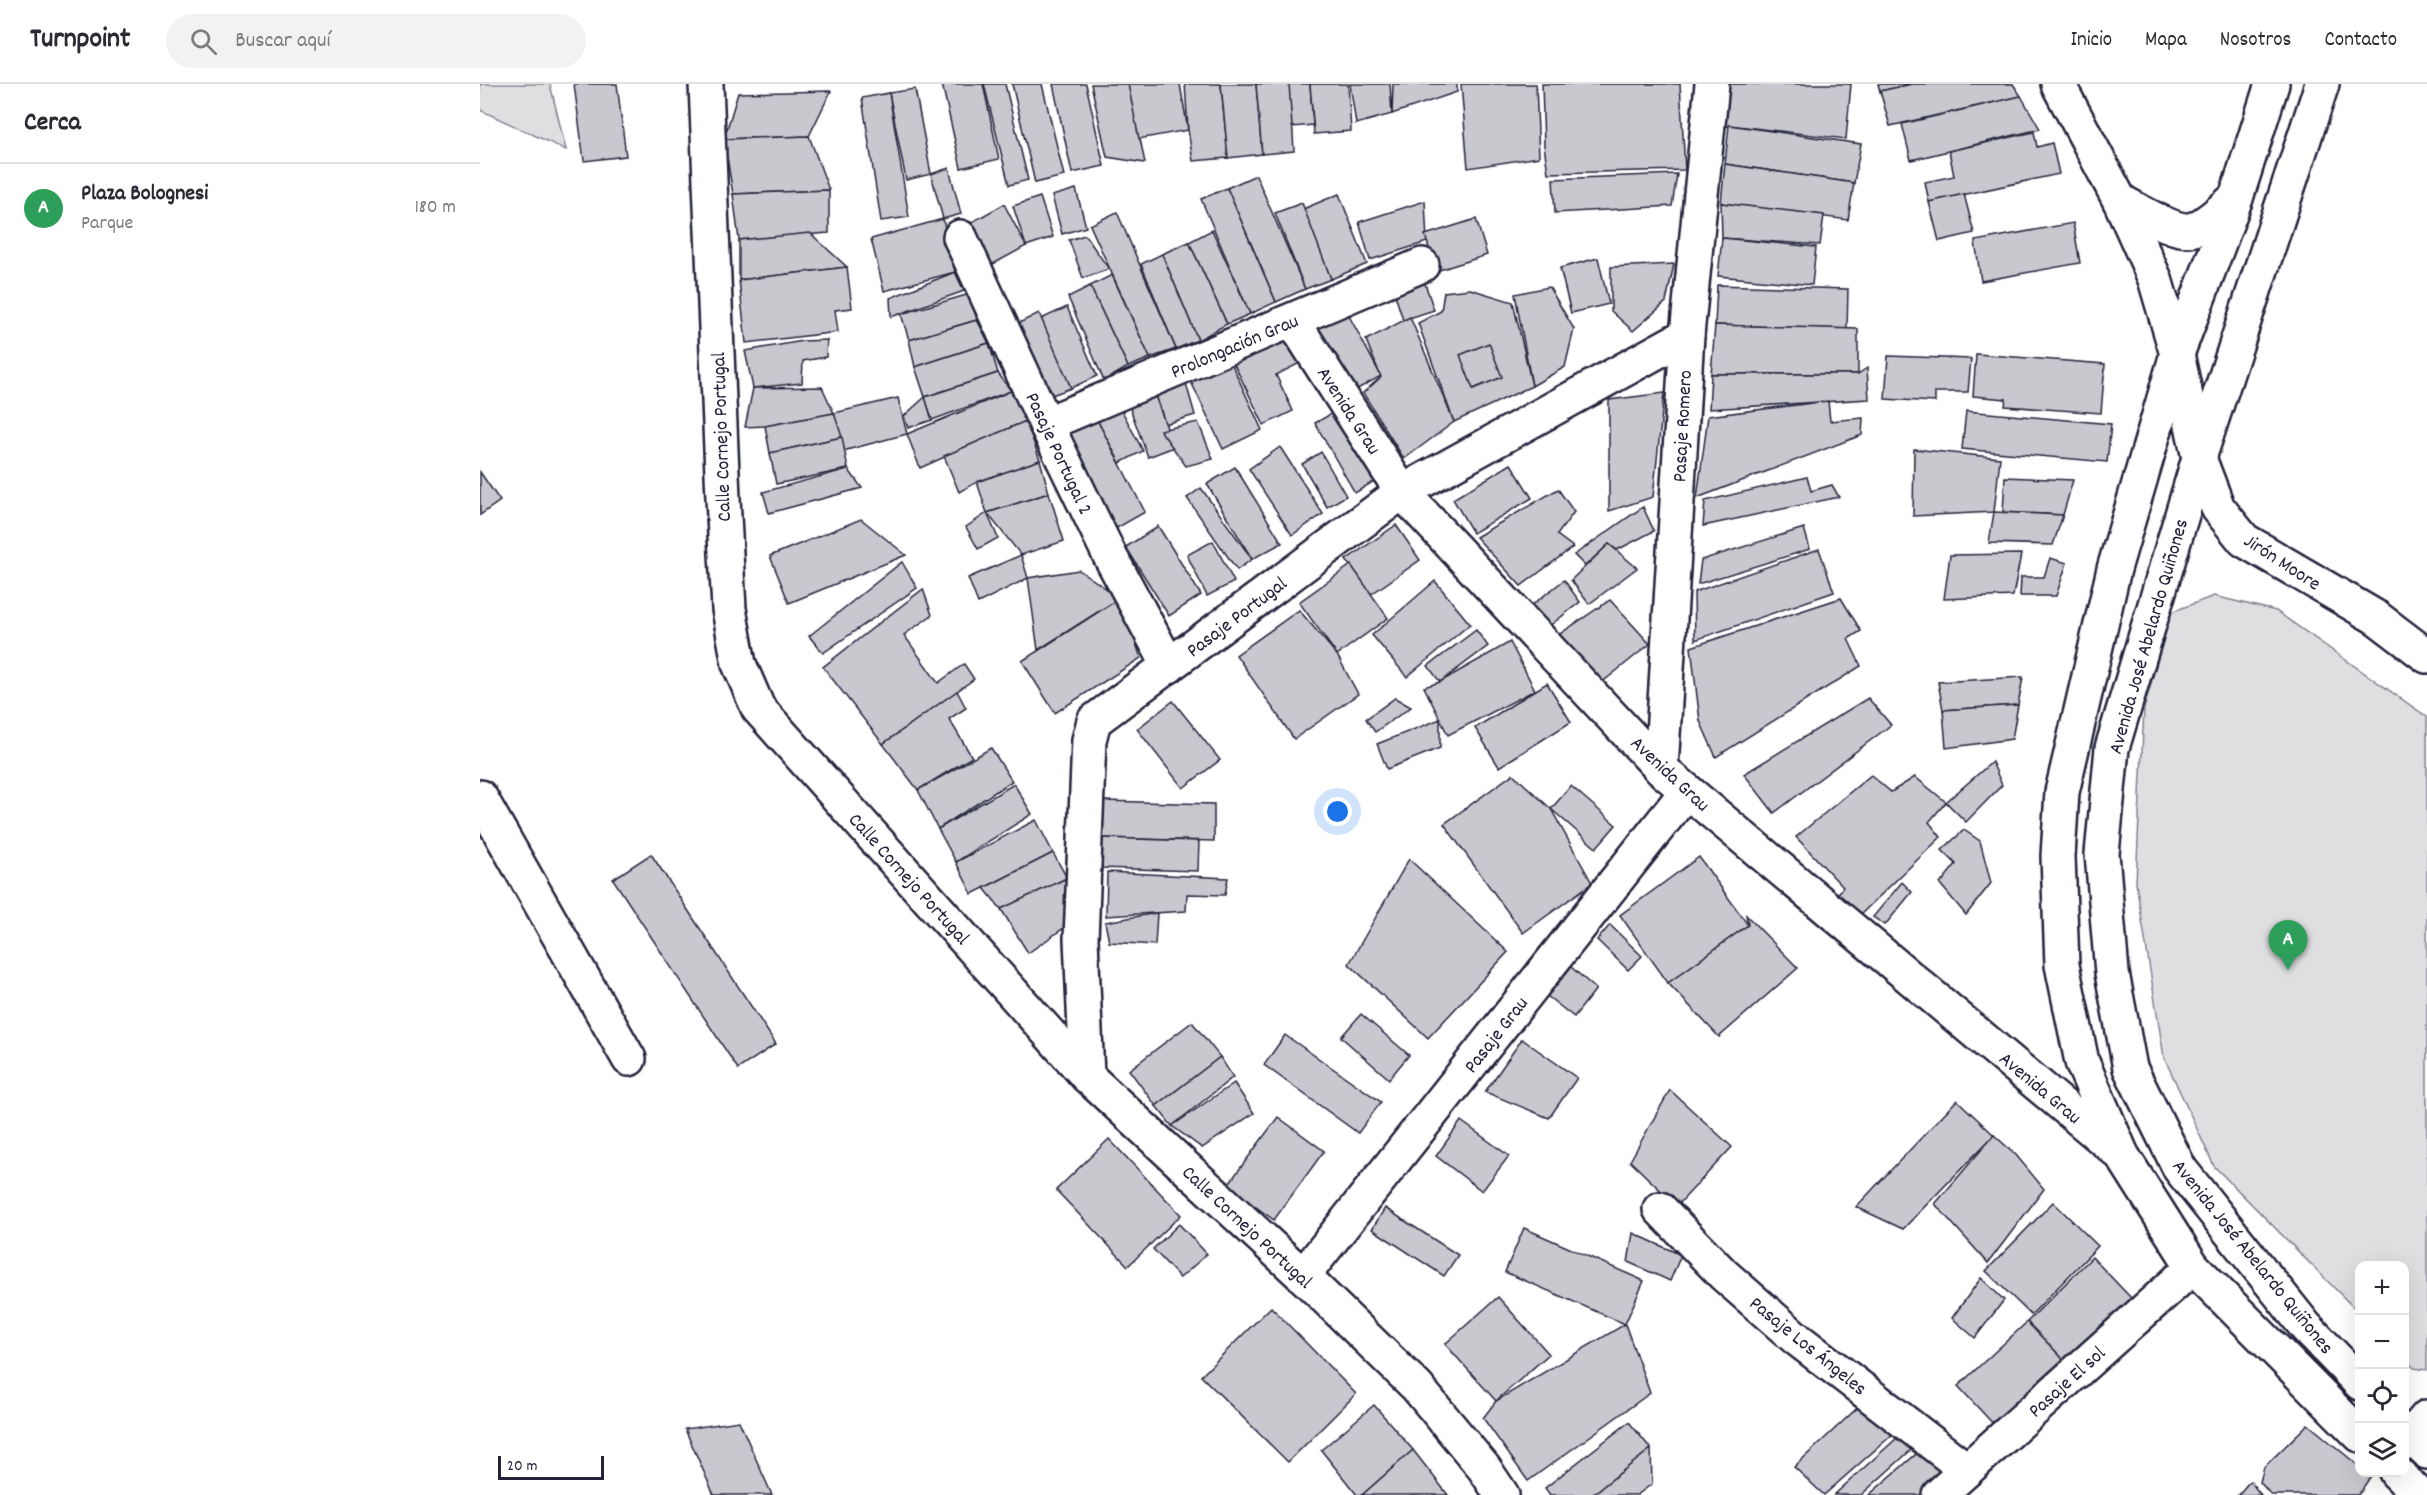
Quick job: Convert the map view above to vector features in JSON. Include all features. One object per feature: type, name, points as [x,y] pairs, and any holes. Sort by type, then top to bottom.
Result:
[{"type":"street","name":"Calle Cornejo Portugal","points":[[706,84],[729,609],[739,664],[758,708],[1088,1076],[1303,1276],[1417,1387],[1484,1468],[1502,1495]]},
{"type":"street","name":"Pasaje Romero","points":[[1661,769],[1687,335],[1712,84]]},
{"type":"street","name":"Jirón Moore","points":[[2058,84],[2120,201],[2156,279],[2177,354],[2199,458],[2218,508],[2244,540],[2377,618],[2427,656]]},
{"type":"street","points":[[2177,354],[2236,198],[2272,84]]},
{"type":"street","name":"Avenida José Abelardo Quiñones","points":[[2322,84],[2199,458],[2112,748],[2102,854],[2112,973],[2130,1068],[2180,1170],[2306,1327],[2355,1378]]},
{"type":"street","points":[[2120,201],[2177,229],[2191,230],[2236,198]]},
{"type":"street","name":"Pasaje Portugal 2","points":[[960,237],[1110,556],[1169,666]]},
{"type":"street","name":"Prolongación Grau","points":[[1046,424],[1422,265]]},
{"type":"street","name":"Avenida Grau","points":[[1293,321],[1402,492],[1661,769],[2122,1155]]},
{"type":"street","name":"Pasaje Portugal","points":[[1088,1076],[1081,939],[1089,740],[1094,721],[1402,492],[1687,335]]},
{"type":"street","name":"Avenida Grau","points":[[2177,354],[2114,569],[2062,792],[2058,856],[2062,965],[2082,1062],[2122,1155],[2193,1266],[2355,1430]]},
{"type":"street","name":"Pasaje Grau","points":[[1303,1276],[1687,791]]},
{"type":"street","points":[[480,797],[629,1059]]},
{"type":"street","name":"Pasaje Los Ángeles","points":[[1660,1209],[1724,1275],[1797,1339],[1967,1470]]},
{"type":"street","name":"Pasaje El sol","points":[[1939,1495],[2193,1266]]},
{"type":"street","points":[[2400,1477],[2419,1495]]},
{"type":"shaded area","points":[[480,84],[550,84],[566,150],[480,110]]},
{"type":"shaded area","points":[[2214,596],[2276,611],[2427,717],[2427,1370],[2414,1368],[2409,1363],[2409,1261],[2355,1261],[2355,1309],[2214,1166],[2164,1057],[2136,883],[2144,709],[2171,612]]},
{"type":"building","points":[[574,84],[617,84],[626,156],[584,161]]},
{"type":"building","points":[[942,84],[983,84],[999,159],[961,168]]},
{"type":"building","points":[[984,84],[1005,84],[1028,180],[1009,185]]},
{"type":"building","points":[[1012,84],[1042,84],[1064,176],[1035,183]]},
{"type":"building","points":[[1053,84],[1086,84],[1104,166],[1072,173]]},
{"type":"building","points":[[1091,84],[1129,84],[1145,163],[1107,157]]},
{"type":"building","points":[[1128,84],[1180,84],[1188,130],[1139,139]]},
{"type":"building","points":[[1185,84],[1221,84],[1228,158],[1193,161]]},
{"type":"building","points":[[1221,84],[1256,84],[1262,154],[1228,158]]},
{"type":"building","points":[[1256,84],[1290,84],[1294,151],[1262,154]]},
{"type":"building","points":[[1289,84],[1310,84],[1313,125],[1292,127]]},
{"type":"building","points":[[1310,84],[1348,84],[1351,131],[1314,134]]},
{"type":"building","points":[[1350,84],[1390,84],[1392,114],[1356,124]]},
{"type":"building","points":[[1393,84],[1457,84],[1457,92],[1392,114]]},
{"type":"building","points":[[1461,84],[1536,84],[1539,157],[1468,168]]},
{"type":"building","points":[[1542,84],[1680,84],[1685,170],[1548,173],[1544,146]]},
{"type":"building","points":[[1729,84],[1851,84],[1846,139],[1729,125],[1725,128]]},
{"type":"building","points":[[1878,84],[1912,84],[1880,91]]},
{"type":"building","points":[[1912,84],[2013,84],[2021,96],[1890,126],[1880,91]]},
{"type":"building","points":[[915,89],[931,174],[906,180],[889,93]]},
{"type":"building","points":[[831,91],[809,136],[724,139],[738,93]]},
{"type":"building","points":[[889,93],[909,217],[881,221],[862,98]]},
{"type":"building","points":[[2021,96],[2040,129],[1911,160],[1902,124]]},
{"type":"building","points":[[1729,125],[1861,144],[1854,183],[1725,164]]},
{"type":"building","points":[[2034,132],[2037,147],[2052,143],[2059,174],[1929,202],[1925,182],[1954,176],[1949,151]]},
{"type":"building","points":[[809,136],[829,190],[733,194],[724,139]]},
{"type":"building","points":[[1725,164],[1854,183],[1848,220],[1721,203]]},
{"type":"building","points":[[949,168],[961,214],[943,219],[931,174]]},
{"type":"building","points":[[1677,174],[1672,206],[1555,213],[1553,179]]},
{"type":"building","points":[[1256,175],[1305,289],[1276,302],[1227,188]]},
{"type":"building","points":[[1227,188],[1276,302],[1250,314],[1201,199]]},
{"type":"building","points":[[1076,189],[1086,227],[1062,234],[1052,196]]},
{"type":"building","points":[[829,190],[829,233],[739,240],[733,194]]},
{"type":"building","points":[[1339,194],[1367,264],[1331,279],[1303,209]]},
{"type":"building","points":[[1964,194],[1974,233],[1939,241],[1929,202]]},
{"type":"building","points":[[1040,197],[1053,237],[1026,246],[1013,206]]},
{"type":"building","points":[[1425,201],[1427,242],[1370,260],[1359,222]]},
{"type":"building","points":[[1302,203],[1331,279],[1305,289],[1275,213]]},
{"type":"building","points":[[1721,203],[1824,215],[1820,245],[1722,238]]},
{"type":"building","points":[[1004,204],[1026,246],[986,268],[963,227]]},
{"type":"building","points":[[1117,212],[1176,349],[1150,358],[1090,225]]},
{"type":"building","points":[[943,219],[955,272],[884,291],[871,239]]},
{"type":"building","points":[[1476,219],[1487,255],[1436,271],[1425,235]]},
{"type":"building","points":[[2073,223],[2080,263],[1981,281],[1975,241]]},
{"type":"building","points":[[1212,230],[1250,314],[1227,324],[1189,242]]},
{"type":"building","points":[[810,233],[847,267],[739,280],[739,240]]},
{"type":"building","points":[[1085,235],[1109,269],[1083,278],[1069,240]]},
{"type":"building","points":[[1722,238],[1816,247],[1812,285],[1718,276]]},
{"type":"building","points":[[1189,242],[1227,324],[1198,340],[1162,254]]},
{"type":"building","points":[[1162,254],[1198,340],[1176,349],[1141,264]]},
{"type":"building","points":[[1598,258],[1609,304],[1571,313],[1560,268]]},
{"type":"building","points":[[1674,264],[1666,302],[1633,331],[1611,311],[1611,267]]},
{"type":"building","points":[[847,267],[852,308],[835,310],[838,332],[746,343],[739,280]]},
{"type":"building","points":[[955,272],[964,291],[891,317],[890,298]]},
{"type":"building","points":[[1421,272],[1434,310],[1403,320],[1391,282]]},
{"type":"building","points":[[1112,275],[1150,358],[1128,367],[1090,286]]},
{"type":"building","points":[[1717,285],[1848,289],[1847,329],[1715,325]]},
{"type":"building","points":[[1090,286],[1128,367],[1104,381],[1068,297]]},
{"type":"building","points":[[1549,287],[1574,329],[1565,367],[1532,386],[1515,294]]},
{"type":"building","points":[[1470,289],[1513,302],[1532,386],[1454,422],[1418,323],[1441,311],[1444,292]]},
{"type":"building","points":[[970,294],[977,320],[909,340],[901,314]]},
{"type":"building","points":[[1067,307],[1097,376],[1071,388],[1041,319]]},
{"type":"building","points":[[1347,312],[1381,376],[1352,392],[1318,327]]},
{"type":"building","points":[[1039,313],[1071,388],[1052,395],[1019,323]]},
{"type":"building","points":[[1410,317],[1454,422],[1404,459],[1363,393],[1381,377],[1366,340]]},
{"type":"building","points":[[977,320],[989,343],[915,367],[909,340]]},
{"type":"building","points":[[1715,325],[1858,329],[1858,374],[1711,374]]},
{"type":"building","points":[[1287,332],[1302,362],[1276,375],[1293,411],[1264,425],[1232,360]]},
{"type":"building","points":[[827,340],[826,357],[803,361],[802,383],[753,388],[745,351],[803,341]]},
{"type":"building","points":[[989,343],[998,373],[925,397],[915,367]]},
{"type":"building","points":[[1489,343],[1502,377],[1473,389],[1460,355]]},
{"type":"building","points":[[1226,352],[1262,430],[1223,449],[1186,371]]},
{"type":"building","points":[[1976,354],[2105,364],[2101,413],[2005,406],[2006,399],[1973,396]]},
{"type":"building","points":[[1888,356],[1971,359],[1968,392],[1935,392],[1935,402],[1885,399]]},
{"type":"building","points":[[1867,368],[1869,399],[1709,409],[1711,374],[1858,374]]},
{"type":"building","points":[[998,373],[1011,391],[932,420],[925,397]]},
{"type":"building","points":[[1185,380],[1195,415],[1165,424],[1154,388]]},
{"type":"building","points":[[822,387],[834,413],[765,426],[745,427],[753,388]]},
{"type":"building","points":[[1011,391],[1026,421],[920,468],[907,434]]},
{"type":"building","points":[[1154,393],[1174,447],[1148,457],[1128,403]]},
{"type":"building","points":[[1664,393],[1653,497],[1609,511],[1609,400]]},
{"type":"building","points":[[925,397],[932,420],[908,428],[904,416]]},
{"type":"building","points":[[898,398],[907,434],[843,451],[834,413]]},
{"type":"building","points":[[1828,401],[1830,421],[1863,418],[1862,435],[1697,498],[1708,416]]},
{"type":"building","points":[[1121,409],[1143,451],[1120,463],[1094,414]]},
{"type":"building","points":[[1336,411],[1376,480],[1355,493],[1315,423]]},
{"type":"building","points":[[1966,411],[2111,424],[2107,462],[1962,449]]},
{"type":"building","points":[[834,413],[842,437],[770,453],[765,426]]},
{"type":"building","points":[[1094,414],[1145,512],[1115,529],[1063,431]]},
{"type":"building","points":[[1026,421],[1040,460],[977,482],[959,492],[944,456]]},
{"type":"building","points":[[1198,422],[1213,459],[1186,466],[1160,430]]},
{"type":"building","points":[[842,437],[848,469],[776,484],[770,453]]},
{"type":"building","points":[[1280,447],[1323,514],[1292,535],[1249,469]]},
{"type":"building","points":[[1914,449],[2000,458],[1994,512],[1913,516]]},
{"type":"building","points":[[1321,452],[1346,496],[1327,507],[1302,464]]},
{"type":"building","points":[[1040,460],[1049,493],[987,513],[977,482]]},
{"type":"building","points":[[1511,464],[1532,498],[1473,533],[1453,499]]},
{"type":"building","points":[[1235,467],[1282,543],[1252,559],[1207,484]]},
{"type":"building","points":[[848,469],[862,488],[769,513],[763,492]]},
{"type":"building","points":[[480,472],[500,501],[480,515]]},
{"type":"building","points":[[1807,477],[1811,491],[1832,485],[1839,497],[1703,526],[1705,501]]},
{"type":"building","points":[[2005,477],[2073,480],[2063,515],[2003,512]]},
{"type":"building","points":[[1201,488],[1252,559],[1237,570],[1187,498]]},
{"type":"building","points":[[1558,489],[1574,512],[1557,535],[1573,547],[1521,586],[1476,537]]},
{"type":"building","points":[[1049,493],[1064,541],[1021,555],[987,513]]},
{"type":"building","points":[[1643,507],[1654,531],[1617,550],[1609,544],[1585,566],[1574,555]]},
{"type":"building","points":[[1994,512],[2063,515],[2053,545],[1989,543]]},
{"type":"building","points":[[987,513],[998,538],[978,549],[966,527]]},
{"type":"building","points":[[861,519],[906,555],[789,603],[770,556]]},
{"type":"building","points":[[1396,525],[1420,560],[1370,595],[1346,560]]},
{"type":"building","points":[[1158,526],[1201,595],[1169,616],[1126,547]]},
{"type":"building","points":[[1804,528],[1810,549],[1698,584],[1701,560]]},
{"type":"building","points":[[1213,541],[1234,582],[1207,596],[1187,555]]},
{"type":"building","points":[[1609,544],[1637,568],[1589,604],[1571,580]]},
{"type":"building","points":[[1819,549],[1834,592],[1695,640],[1694,592]]},
{"type":"building","points":[[2021,554],[2013,596],[1944,599],[1950,555]]},
{"type":"building","points":[[1021,555],[1028,578],[978,603],[968,578]]},
{"type":"building","points":[[2050,558],[2067,563],[2056,596],[2020,596],[2021,577],[2044,577]]},
{"type":"building","points":[[902,562],[917,588],[823,653],[809,636]]},
{"type":"building","points":[[1351,565],[1388,618],[1337,655],[1299,602]]},
{"type":"building","points":[[1079,570],[1120,598],[1038,650],[1028,578]]},
{"type":"building","points":[[1564,580],[1580,602],[1543,631],[1527,609]]},
{"type":"building","points":[[1435,581],[1470,624],[1407,677],[1372,635]]},
{"type":"building","points":[[923,589],[932,615],[904,635],[938,683],[964,664],[974,679],[883,744],[823,667]]},
{"type":"building","points":[[1120,598],[1141,658],[1055,713],[1022,661]]},
{"type":"building","points":[[1841,598],[1861,631],[1848,639],[1861,666],[1716,757],[1700,721],[1691,647]]},
{"type":"building","points":[[1610,600],[1650,644],[1600,684],[1557,636]]},
{"type":"building","points":[[1299,610],[1337,655],[1358,694],[1294,739],[1236,655]]},
{"type":"building","points":[[1476,630],[1488,646],[1440,682],[1428,666]]},
{"type":"building","points":[[1510,642],[1535,690],[1448,735],[1424,687],[1440,682]]},
{"type":"building","points":[[2023,677],[2018,705],[1943,710],[1938,682]]},
{"type":"building","points":[[1547,683],[1571,722],[1499,767],[1475,728]]},
{"type":"building","points":[[957,691],[966,708],[949,719],[972,757],[918,790],[883,744]]},
{"type":"building","points":[[1395,698],[1411,707],[1375,732],[1366,719]]},
{"type":"building","points":[[1868,698],[1891,725],[1774,813],[1744,774]]},
{"type":"building","points":[[1173,701],[1220,760],[1183,788],[1137,729]]},
{"type":"building","points":[[2018,705],[2012,739],[1946,748],[1943,710]]},
{"type":"building","points":[[1440,719],[1440,748],[1387,769],[1377,744]]},
{"type":"building","points":[[991,748],[1012,781],[938,829],[918,790]]},
{"type":"building","points":[[1992,762],[2002,785],[1966,822],[1946,802]]},
{"type":"building","points":[[1513,774],[1551,809],[1592,883],[1523,933],[1444,824]]},
{"type":"building","points":[[1871,775],[1891,792],[1915,777],[1946,802],[1929,822],[1941,837],[1861,914],[1837,895],[1843,887],[1796,837]]},
{"type":"building","points":[[1014,784],[1032,814],[956,862],[938,829]]},
{"type":"building","points":[[1571,786],[1616,825],[1596,848],[1551,809]]},
{"type":"building","points":[[1102,801],[1214,804],[1214,841],[1101,838]]},
{"type":"building","points":[[1036,820],[1053,853],[972,894],[956,862]]},
{"type":"building","points":[[1964,830],[1980,841],[1991,883],[1966,915],[1940,884],[1956,864],[1942,850]]},
{"type":"building","points":[[1101,838],[1199,841],[1198,871],[1100,868]]},
{"type":"building","points":[[1053,853],[1067,878],[1001,909],[984,888]]},
{"type":"building","points":[[651,854],[776,1044],[738,1069],[613,879]]},
{"type":"building","points":[[1699,857],[1748,925],[1668,983],[1620,915]]},
{"type":"building","points":[[1409,859],[1508,952],[1428,1038],[1349,964]]},
{"type":"building","points":[[1107,872],[1228,878],[1225,895],[1187,894],[1186,911],[1106,916]]},
{"type":"building","points":[[1067,878],[1068,925],[1028,953],[1001,909]]},
{"type":"building","points":[[1902,882],[1912,892],[1885,925],[1873,917]]},
{"type":"building","points":[[1157,913],[1155,945],[1109,942],[1105,922]]},
{"type":"building","points":[[1746,915],[1798,968],[1719,1037],[1668,983],[1748,925]]},
{"type":"building","points":[[1610,925],[1642,956],[1628,970],[1597,940]]},
{"type":"building","points":[[1571,967],[1596,989],[1574,1017],[1547,996]]},
{"type":"building","points":[[1361,1014],[1409,1055],[1389,1079],[1341,1037]]},
{"type":"building","points":[[1192,1022],[1220,1057],[1156,1106],[1129,1070]]},
{"type":"building","points":[[1285,1035],[1381,1102],[1358,1133],[1264,1065]]},
{"type":"building","points":[[1522,1039],[1577,1078],[1549,1118],[1485,1092]]},
{"type":"building","points":[[1220,1057],[1233,1077],[1172,1126],[1156,1106]]},
{"type":"building","points":[[1234,1083],[1254,1113],[1202,1148],[1172,1126]]},
{"type":"building","points":[[1670,1090],[1732,1147],[1677,1206],[1630,1161]]},
{"type":"building","points":[[1957,1100],[1994,1135],[1903,1229],[1856,1207]]},
{"type":"building","points":[[1278,1117],[1324,1151],[1274,1220],[1227,1186]]},
{"type":"building","points":[[1461,1121],[1509,1156],[1482,1191],[1436,1156]]},
{"type":"building","points":[[1994,1135],[2016,1155],[2044,1189],[1988,1263],[1935,1204]]},
{"type":"building","points":[[1109,1139],[1181,1215],[1128,1266],[1056,1190]]},
{"type":"building","points":[[2053,1202],[2098,1246],[2031,1315],[1986,1271]]},
{"type":"building","points":[[1385,1208],[1458,1255],[1444,1276],[1372,1229]]},
{"type":"building","points":[[1179,1224],[1207,1254],[1180,1278],[1153,1249]]},
{"type":"building","points":[[1524,1228],[1644,1281],[1625,1324],[1505,1272]]},
{"type":"building","points":[[1633,1233],[1681,1255],[1670,1281],[1628,1262]]},
{"type":"building","points":[[2092,1257],[2132,1299],[2067,1363],[2027,1322]]},
{"type":"building","points":[[1981,1278],[2004,1300],[1975,1338],[1952,1318]]},
{"type":"building","points":[[1498,1297],[1549,1354],[1496,1401],[1445,1344]]},
{"type":"building","points":[[1271,1307],[1356,1394],[1288,1462],[1201,1376]]},
{"type":"building","points":[[2027,1322],[2067,1363],[1997,1428],[1958,1386]]},
{"type":"building","points":[[1625,1324],[1650,1393],[1528,1481],[1483,1418],[1496,1401]]},
{"type":"building","points":[[1867,1399],[1902,1426],[1824,1495],[1794,1467]]},
{"type":"building","points":[[1374,1405],[1413,1450],[1362,1495],[1357,1495],[1321,1450]]},
{"type":"building","points":[[739,1421],[772,1495],[714,1495],[685,1429]]},
{"type":"building","points":[[1629,1422],[1651,1449],[1592,1495],[1550,1495],[1545,1488]]},
{"type":"building","points":[[2308,1424],[2355,1463],[2355,1477],[2370,1477],[2358,1495],[2271,1495],[2260,1482],[2264,1467]]},
{"type":"building","points":[[1908,1428],[1920,1442],[1861,1495],[1834,1495]]},
{"type":"building","points":[[1929,1443],[1949,1475],[1927,1495],[1869,1495]]},
{"type":"building","points":[[1651,1449],[1652,1484],[1637,1495],[1592,1495]]},
{"type":"building","points":[[1413,1450],[1448,1495],[1362,1495]]},
{"type":"building","points":[[2250,1481],[2261,1495],[2238,1495]]},
{"type":"place","name":"Plaza Bolognesi","points":[[2288,970]]}]
